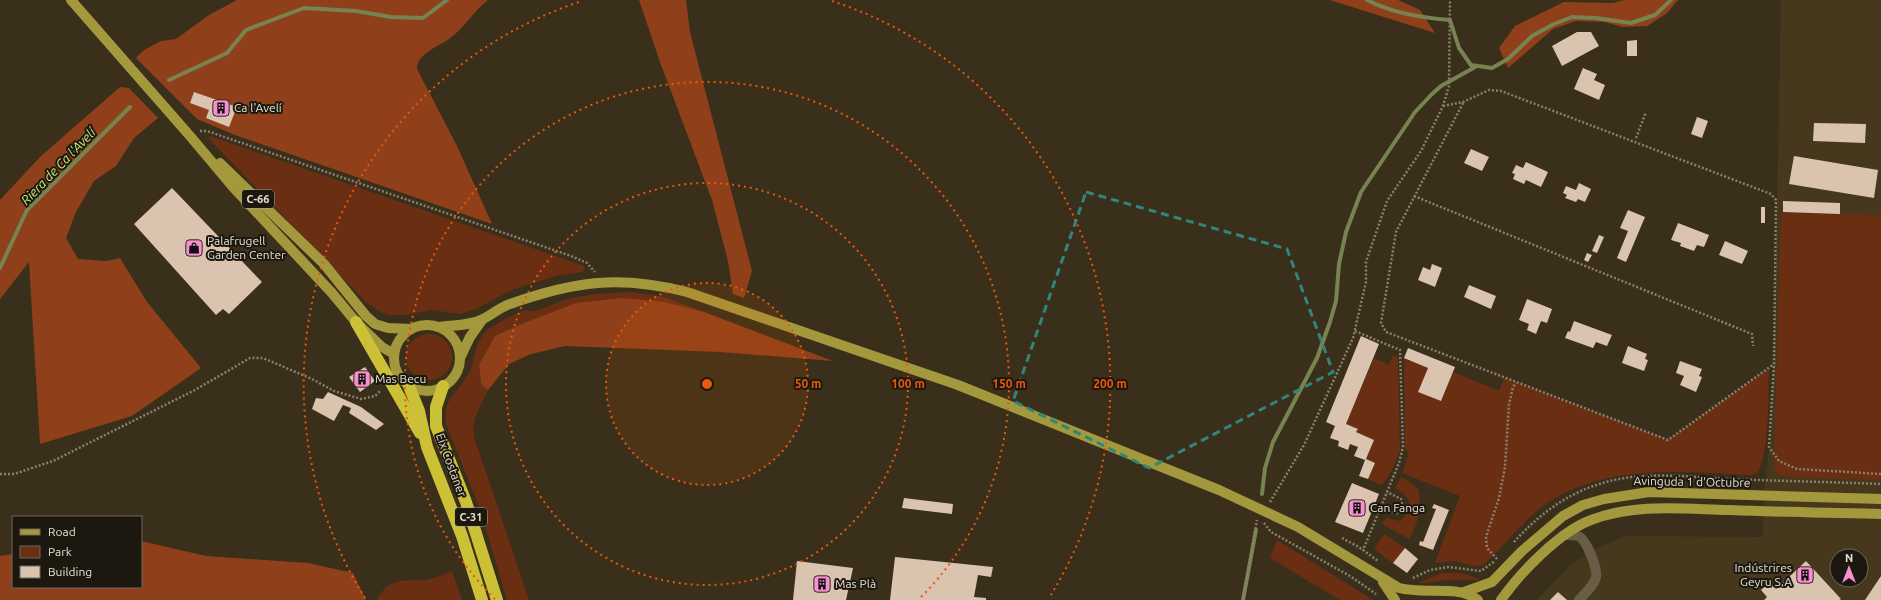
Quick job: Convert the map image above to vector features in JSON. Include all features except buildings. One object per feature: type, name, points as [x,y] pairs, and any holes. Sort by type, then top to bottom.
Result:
[{"type":"highway","points":[[356,322],[427,447]]},
{"type":"highway","name":"Eix Costaner","points":[[409,386],[419,412],[427,447],[462,536],[482,600]]},
{"type":"highway","name":"Eix Costaner","points":[[444,386],[436,407],[436,426],[466,502],[497,600]]},
{"type":"main road","name":"C-66","points":[[71,0],[233,188],[332,293],[356,322],[382,348],[394,354]]},
{"type":"main road","name":"C-66","points":[[187,133],[324,264],[366,316],[376,324],[388,328],[410,329]]},
{"type":"main road","name":"C-31","points":[[410,329],[419,326],[438,327],[482,320],[507,305],[537,294],[571,286],[602,282],[636,282],[658,285],[687,292],[950,382],[1219,490],[1298,527],[1379,577],[1400,588],[1413,592],[1440,592],[1452,590],[1464,592],[1478,600]]},
{"type":"main road","name":"C-31","points":[[444,386],[455,374],[460,358],[470,337],[482,320]]},
{"type":"main road","points":[[438,327],[447,332],[454,339],[460,358]]},
{"type":"main road","points":[[394,354],[397,344],[402,336],[410,329]]},
{"type":"main road","name":"C-31","points":[[394,354],[397,372],[409,386]]},
{"type":"main road","points":[[409,386],[420,390],[432,390],[444,386]]},
{"type":"main road","name":"Avinguda 1 d'Octubre","points":[[1464,592],[1492,582],[1522,551],[1563,516],[1583,505],[1604,499],[1649,492],[1881,499]]},
{"type":"main road","points":[[1501,600],[1533,562],[1564,535],[1590,520],[1629,510],[1650,508],[1881,514]]},
{"type":"main road","name":"C-31","points":[[1379,577],[1395,600]]},
{"type":"main road","name":"C-31","points":[[1422,600],[1440,592]]},
{"type":"lane","points":[[1564,535],[1575,535],[1580,538],[1597,570],[1596,579],[1579,600]]},
{"type":"path","points":[[1243,600],[1262,509],[1304,445],[1355,331],[1366,282],[1366,262],[1387,201],[1421,150],[1443,106],[1449,86],[1450,0]]},
{"type":"path","points":[[1443,106],[1463,102],[1489,90],[1501,91],[1771,194],[1776,200],[1774,364],[1769,447],[1779,461],[1796,469],[1881,474]]},
{"type":"path","points":[[1463,102],[1396,232],[1381,323],[1386,332],[1668,440],[1774,364]]},
{"type":"path","points":[[1636,138],[1646,112]]},
{"type":"path","points":[[187,133],[206,131],[571,256],[586,263],[602,282]]},
{"type":"path","points":[[1414,196],[1752,334],[1753,346]]},
{"type":"path","points":[[1355,331],[1400,350],[1403,447],[1399,463],[1363,550]]},
{"type":"path","points":[[0,474],[14,474],[53,461],[195,390],[250,358],[263,358],[312,379],[334,391],[361,399],[376,396],[389,381]]},
{"type":"path","points":[[1497,559],[1487,548],[1486,537],[1499,498],[1505,467],[1509,404],[1513,387],[1516,383]]},
{"type":"path","points":[[1380,509],[1397,513],[1402,506],[1401,499],[1387,492]]},
{"type":"path","points":[[1274,533],[1350,576],[1380,597]]},
{"type":"highlighted area","points":[[1086,192],[1287,249],[1333,372],[1149,468],[1013,401]]},
{"type":"shaded area","points":[[237,0],[488,0],[455,35],[428,51],[420,59],[417,69],[457,146],[492,224],[235,135],[197,119],[136,58],[144,50],[161,41],[176,39],[209,15]]},
{"type":"shaded area","points":[[639,0],[686,0],[690,32],[752,271],[744,298],[733,294],[728,261],[712,200],[660,62]]},
{"type":"shaded area","points":[[1330,0],[1398,0],[1420,10],[1435,33]]},
{"type":"shaded area","points":[[1624,0],[1678,0],[1667,13],[1647,26],[1623,27],[1604,22],[1576,21],[1553,29],[1508,68],[1499,48],[1515,26],[1564,2],[1613,3]]},
{"type":"shaded area","points":[[1781,0],[1881,0],[1881,600],[1537,600],[1570,565],[1593,550],[1625,536],[1763,537],[1764,495],[1771,432],[1774,364]]},
{"type":"shaded area","points":[[120,87],[129,88],[158,118],[134,138],[116,166],[94,181],[76,212],[66,238],[78,259],[106,261],[120,258],[147,302],[201,368],[132,416],[40,444],[29,262],[0,299],[0,200],[40,157]]},
{"type":"shaded area","points":[[623,298],[665,302],[704,312],[833,361],[720,352],[565,346],[531,354],[509,364],[488,390],[481,384],[479,365],[495,336],[576,303]]},
{"type":"shaded area","points":[[142,541],[206,556],[308,563],[353,573],[366,600],[0,600],[0,556],[12,554],[12,588],[142,588]]},
{"type":"green space","points":[[210,136],[584,266],[583,272],[560,275],[514,289],[476,309],[460,314],[432,310],[406,315],[390,315],[381,312],[367,303],[209,139]]},
{"type":"green space","points":[[1781,213],[1881,215],[1881,480],[1788,477],[1780,476],[1774,468]]},
{"type":"green space","points":[[631,292],[661,296],[704,312],[665,302],[524,323],[495,337],[479,365],[481,384],[488,390],[475,418],[473,430],[474,437],[529,600],[507,600],[480,509],[446,424],[446,409],[450,399],[469,373],[478,342],[486,331],[493,326],[510,316],[521,312],[537,310],[576,297]]},
{"type":"green space","points":[[424,334],[434,334],[446,340],[451,348],[451,366],[446,374],[438,379],[424,380],[416,377],[409,370],[406,362],[406,352],[409,344],[416,337]]},
{"type":"green space","points":[[1393,355],[1398,358],[1400,450],[1391,472],[1382,485],[1368,479],[1375,463],[1366,459],[1374,440],[1356,432],[1358,429],[1346,424],[1374,358],[1389,365]]},
{"type":"green space","points":[[1404,358],[1428,368],[1418,392],[1441,401],[1453,372],[1499,391],[1504,378],[1668,440],[1769,368],[1768,422],[1762,462],[1758,473],[1751,475],[1698,472],[1646,473],[1619,476],[1594,482],[1569,491],[1546,504],[1529,518],[1483,565],[1473,566],[1454,561],[1435,563],[1460,496],[1402,473],[1409,453],[1405,449]]},
{"type":"green space","points":[[1401,477],[1409,481],[1419,490],[1420,503],[1418,515],[1415,527],[1409,539],[1382,524],[1386,518],[1399,521],[1408,512],[1408,499],[1395,488]]},
{"type":"green space","points":[[1384,534],[1405,548],[1393,563],[1374,549]]},
{"type":"green space","points":[[1277,540],[1373,600],[1340,600],[1270,558]]},
{"type":"green space","points":[[452,571],[462,600],[377,600],[386,587],[397,582],[435,578]]},
{"type":"green space","points":[[1441,573],[1461,573],[1480,579],[1418,583]]},
{"type":"waterway","name":"Riera de Ca l'Avelí","points":[[169,80],[227,53],[246,30],[304,8],[356,11],[391,17],[423,18],[447,0]]},
{"type":"waterway","points":[[1367,0],[1397,12],[1450,20],[1459,48],[1471,65],[1492,68],[1508,59],[1532,36],[1554,24],[1572,17],[1596,18],[1631,23],[1655,15],[1671,0]]},
{"type":"waterway","points":[[1262,494],[1265,468],[1273,442],[1317,358],[1330,322],[1336,301],[1339,264],[1346,232],[1361,192],[1415,112],[1441,86],[1477,66]]},
{"type":"waterway","name":"Riera de Ca l'Avelí","points":[[0,268],[27,210],[130,107]]},
{"type":"waterway","points":[[1243,600],[1256,530]]},
{"type":"place","name":"Ca l'Avelí","points":[[221,108]]},
{"type":"place","name":"Palafrugell Garden Center","points":[[194,248]]},
{"type":"place","name":"Mas Becu","points":[[362,379]]},
{"type":"place","name":"Can Fanga","points":[[1357,508]]},
{"type":"place","name":"Indústrires Geyru S.A","points":[[1805,575]]},
{"type":"place","name":"Mas Plà","points":[[822,584]]}]
